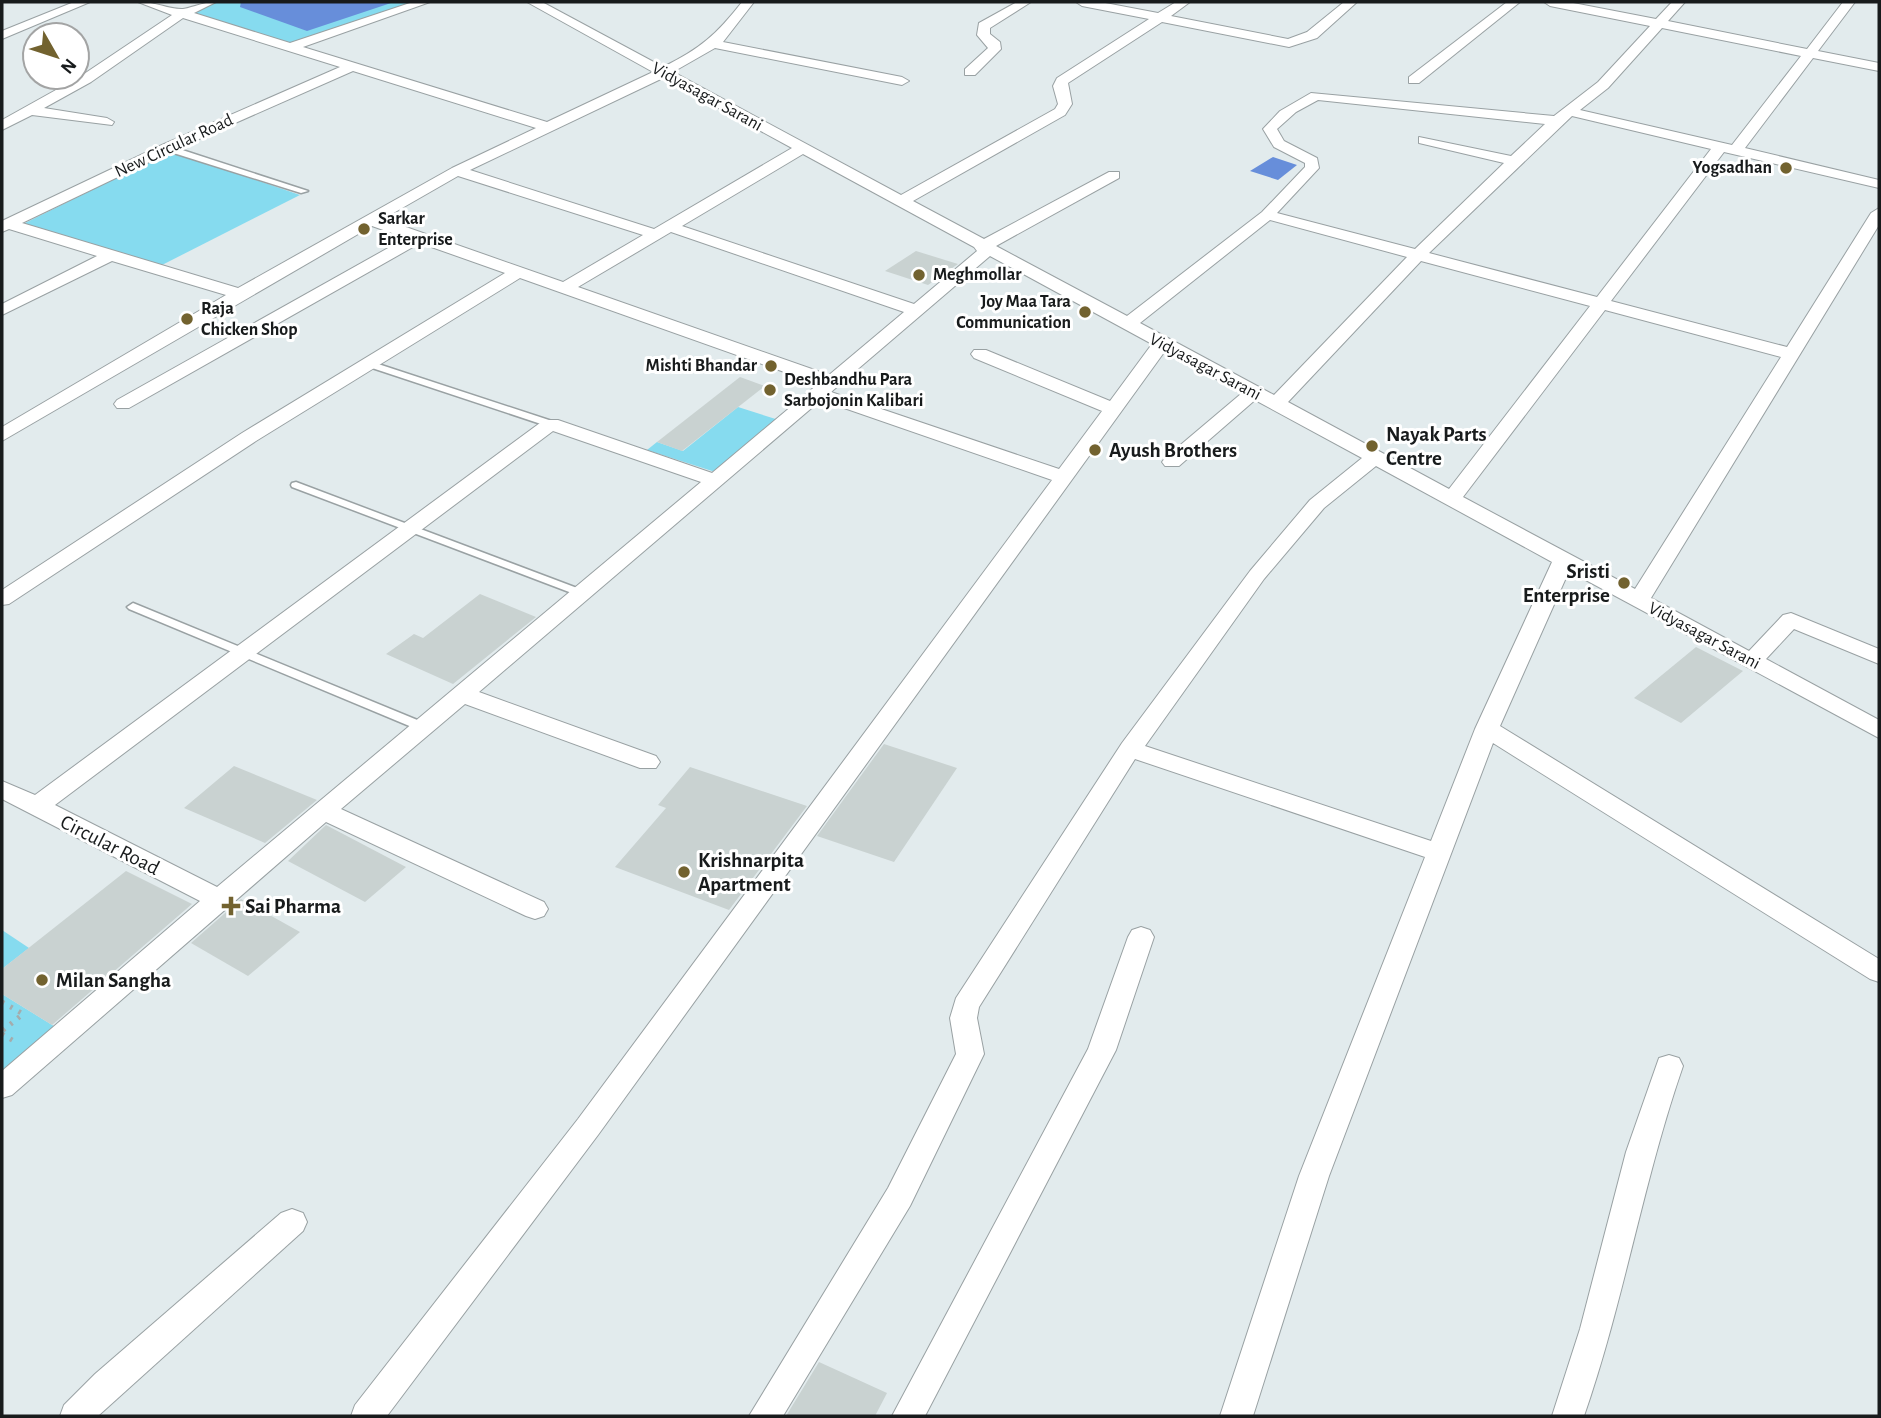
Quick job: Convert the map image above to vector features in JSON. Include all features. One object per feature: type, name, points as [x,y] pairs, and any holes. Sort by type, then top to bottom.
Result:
[{"type":"street","points":[[2,35],[84,2]]},
{"type":"street","points":[[144,2],[349,68],[548,127]]},
{"type":"street","points":[[2,126],[86,79],[181,14],[210,2]]},
{"type":"street","points":[[288,48],[424,2]]},
{"type":"street","name":"Vidyasagar Sarani","points":[[533,2],[985,249],[1879,730]]},
{"type":"street","points":[[2,435],[177,330],[457,171],[664,74],[713,44],[748,2]]},
{"type":"street","points":[[970,72],[994,49],[995,45],[983,35],[984,26],[1025,2]]},
{"type":"street","points":[[1082,2],[1289,43],[1312,35],[1351,2]]},
{"type":"street","points":[[900,202],[1060,112],[1065,104],[1060,86],[1062,81],[1184,2]]},
{"type":"street","points":[[1414,80],[1514,2]]},
{"type":"street","points":[[1550,2],[1879,67]]},
{"type":"street","points":[[1275,405],[1418,255],[1556,121],[1572,112],[1603,85],[1679,2]]},
{"type":"street","points":[[1451,499],[1600,303],[1849,2]]},
{"type":"street","points":[[713,44],[902,81]]},
{"type":"street","name":"New Circular Road","points":[[5,226],[167,148],[349,68]]},
{"type":"street","points":[[1127,325],[1266,215],[1313,164],[1279,144],[1270,129],[1287,112],[1316,96],[1556,121]]},
{"type":"street","points":[[33,111],[107,122]]},
{"type":"street","points":[[1572,112],[1879,184]]},
{"type":"street","points":[[1424,140],[1514,161]]},
{"type":"street","points":[[565,288],[801,149]]},
{"type":"street","points":[[457,171],[662,230],[916,310]]},
{"type":"street","points":[[2,1087],[35,1053],[985,249],[1114,175]]},
{"type":"street","points":[[1638,602],[1879,213]]},
{"type":"street","points":[[1266,215],[1792,354]]},
{"type":"street","points":[[370,220],[565,288],[1063,477]]},
{"type":"street","points":[[5,226],[240,294]]},
{"type":"street","points":[[123,404],[221,346],[419,237]]},
{"type":"street","points":[[2,310],[111,255]]},
{"type":"street","points":[[2,598],[249,437],[518,272]]},
{"type":"street","points":[[177,330],[221,346]]},
{"type":"street","points":[[367,1416],[588,1127],[1161,344]]},
{"type":"street","points":[[980,354],[1112,409]]},
{"type":"street","points":[[1172,462],[1253,393]]},
{"type":"street","points":[[15,801],[242,652],[551,424],[715,480]]},
{"type":"street","points":[[765,1416],[898,1197],[964,1065],[971,1042],[964,1026],[966,1005],[1130,750],[1257,575],[1317,504],[1374,458]]},
{"type":"street","points":[[1236,1416],[1314,1176],[1487,729],[1563,559]]},
{"type":"street","points":[[1752,661],[1791,620],[1879,657]]},
{"type":"street","points":[[461,694],[649,762]]},
{"type":"street","points":[[1487,729],[1879,972]]},
{"type":"street","points":[[1130,750],[1439,853]]},
{"type":"street","name":"Circular Road","points":[[15,801],[219,899]]},
{"type":"street","points":[[323,811],[535,909]]},
{"type":"street","points":[[908,1416],[1102,1050],[1141,937]]},
{"type":"street","points":[[1568,1416],[1609,1286],[1650,1120],[1669,1066]]},
{"type":"street","points":[[76,1416],[107,1385],[292,1222]]},
{"type":"lane","points":[[167,148],[304,191]]},
{"type":"lane","points":[[369,364],[551,424]]},
{"type":"lane","points":[[296,485],[581,593]]},
{"type":"lane","points":[[133,607],[423,727]]},
{"type":"path","points":[[2,1002],[23,1014],[2,1031]]},
{"type":"shaded area","points":[[216,2],[413,2],[290,45],[195,13]]},
{"type":"shaded area","points":[[241,2],[394,2],[307,31],[240,7]]},
{"type":"shaded area","points":[[171,151],[300,195],[162,265],[21,225]]},
{"type":"shaded area","points":[[1273,157],[1297,165],[1278,180],[1250,171]]},
{"type":"shaded area","points":[[738,407],[782,421],[724,470],[712,471],[647,450],[657,442],[683,451]]},
{"type":"shaded area","points":[[2,930],[29,948],[2,969]]},
{"type":"shaded area","points":[[2,994],[57,1028],[2,1072]]},
{"type":"building","name":"Meghmollar","points":[[916,251],[958,264],[928,285],[885,271]]},
{"type":"building","points":[[740,377],[765,386],[682,451],[657,442]]},
{"type":"building","points":[[480,594],[536,617],[453,684],[386,654],[414,634],[423,638]]},
{"type":"building","points":[[1696,647],[1743,671],[1681,723],[1634,698]]},
{"type":"building","points":[[884,744],[957,768],[894,862],[817,836]]},
{"type":"building","points":[[234,766],[317,800],[265,843],[184,808]]},
{"type":"building","points":[[690,767],[807,806],[729,910],[615,867],[666,808],[658,805]]},
{"type":"building","points":[[326,825],[406,867],[365,902],[288,861]]},
{"type":"building","points":[[126,871],[192,904],[52,1025],[2,994],[2,969]]},
{"type":"building","points":[[241,899],[300,932],[248,976],[191,943]]},
{"type":"building","points":[[819,1362],[887,1393],[875,1416],[786,1416]]},
{"type":"place","name":"Yogsadhan","points":[[1786,168]]},
{"type":"place","name":"Sarkar Enterprise","points":[[364,229]]},
{"type":"place","name":"Meghmollar","points":[[919,275]]},
{"type":"place","name":"Joy Maa Tara Communication","points":[[1085,312]]},
{"type":"place","name":"Raja Chicken Shop","points":[[187,319]]},
{"type":"place","name":"Mishti Bhandar","points":[[771,366]]},
{"type":"place","name":"Deshbandhu Para Sarbojonin Kalibari","points":[[770,390]]},
{"type":"place","name":"Nayak Parts Centre","points":[[1372,446]]},
{"type":"place","name":"Ayush Brothers","points":[[1095,450]]},
{"type":"place","name":"Sristi Enterprise","points":[[1624,583]]},
{"type":"place","name":"Krishnarpita Apartment","points":[[684,872]]},
{"type":"place","name":"Sai Pharma","points":[[231,906]]},
{"type":"place","name":"Milan Sangha","points":[[42,980]]}]
